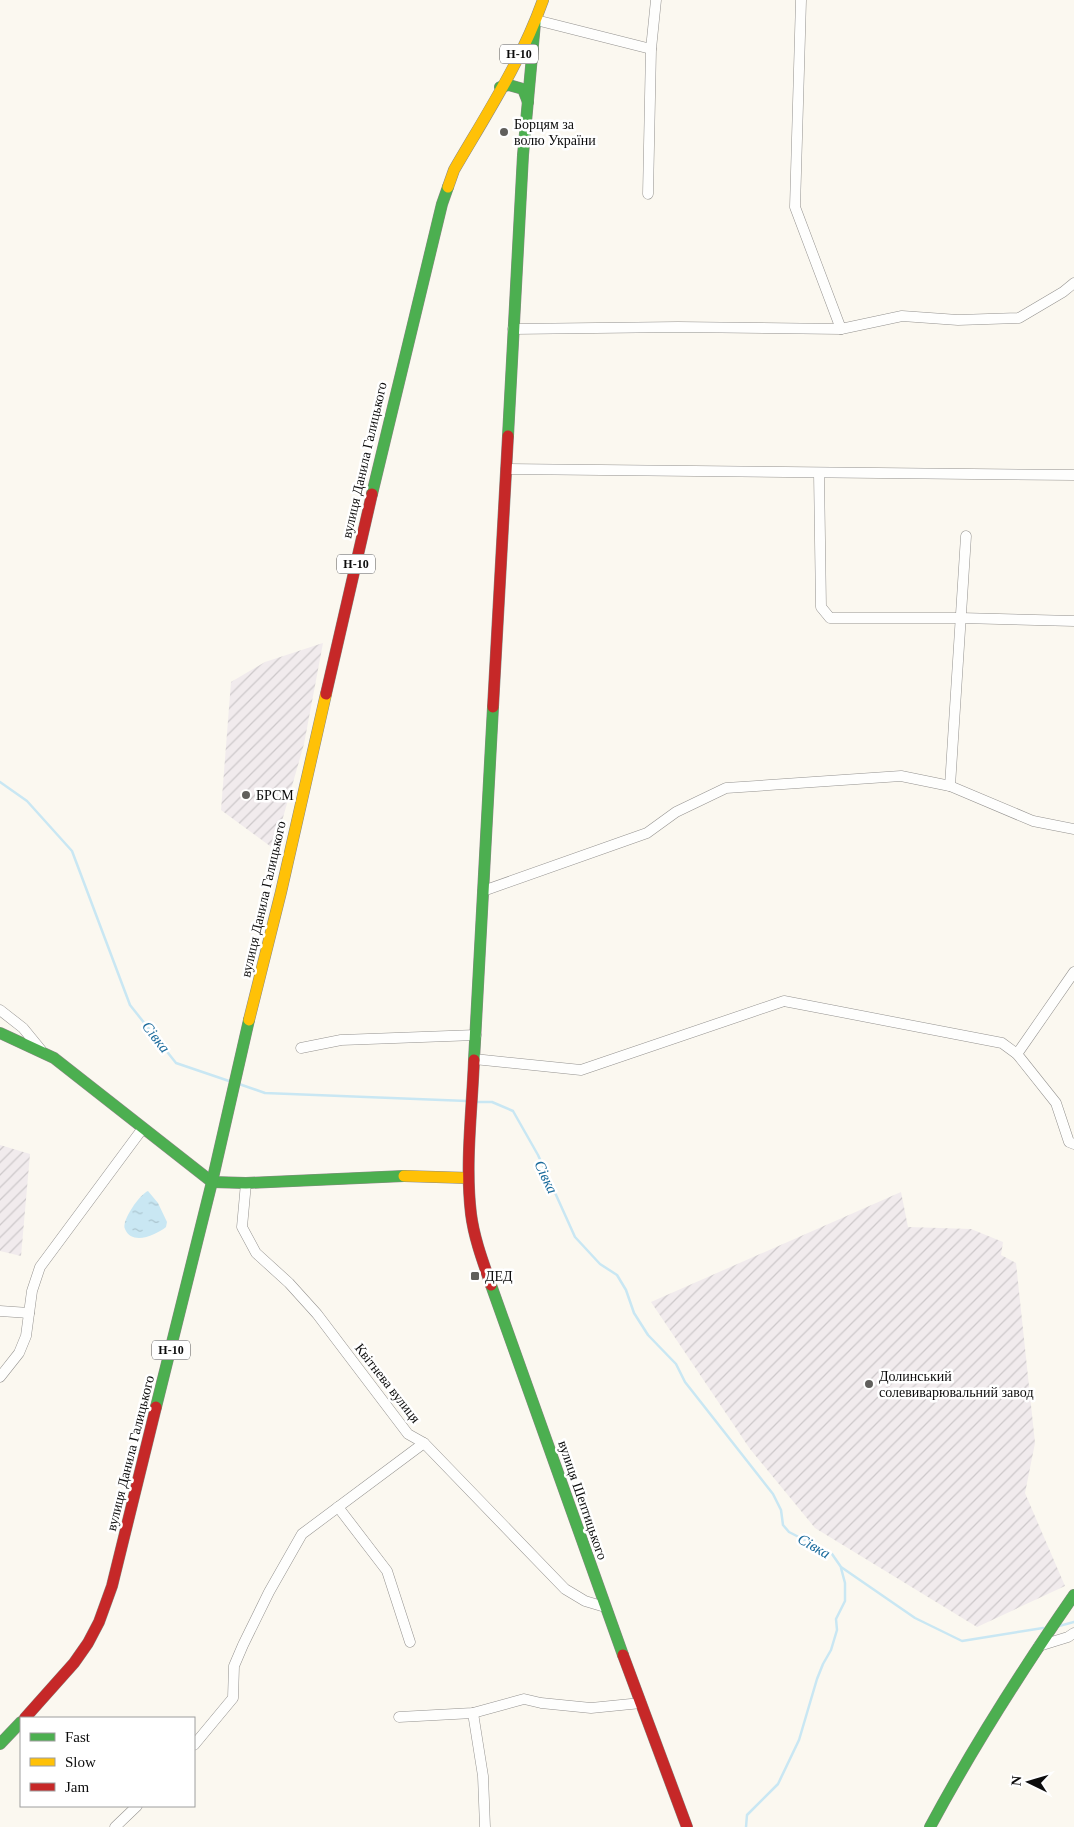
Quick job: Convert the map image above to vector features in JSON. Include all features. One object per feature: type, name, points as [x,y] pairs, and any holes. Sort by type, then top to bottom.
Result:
[{"type":"street","name":"Н-10","points":[[536,20],[543,0]]},
{"type":"street","points":[[648,194],[651,49],[656,0]]},
{"type":"street","points":[[801,0],[796,207],[841,329]]},
{"type":"street","points":[[536,20],[651,49]]},
{"type":"street","name":"вулиця Данила Галицького","points":[[25,1717],[61,1679],[87,1644],[102,1615],[112,1586],[212,1182],[241,1052],[281,892],[392,404],[442,204],[454,170],[514,65],[536,20]]},
{"type":"street","name":"вулиця Шептицького","points":[[536,20],[523,155],[468,1178],[471,1216],[480,1254],[605,1606],[687,1827]]},
{"type":"street","points":[[500,87],[509,85],[523,89],[528,102]]},
{"type":"street","points":[[514,329],[678,327],[841,329],[902,316],[958,320],[1018,318],[1074,284]]},
{"type":"street","points":[[506,469],[1074,475]]},
{"type":"street","points":[[819,473],[821,607],[830,618],[961,618],[1074,621]]},
{"type":"street","points":[[950,786],[966,536]]},
{"type":"street","points":[[483,891],[648,833],[676,812],[726,788],[901,776],[950,786],[1032,821],[1074,829]]},
{"type":"street","points":[[1017,1054],[1073,976]]},
{"type":"street","points":[[474,1059],[581,1070],[784,1001],[1002,1043],[1017,1054],[1056,1103],[1070,1142],[1074,1144]]},
{"type":"street","points":[[0,1010],[23,1028],[43,1053]]},
{"type":"street","points":[[0,1033],[54,1058],[212,1182],[246,1183],[415,1175],[468,1178]]},
{"type":"street","points":[[301,1048],[341,1040],[476,1035]]},
{"type":"street","points":[[0,1377],[19,1353],[26,1336],[32,1291],[40,1267],[143,1128]]},
{"type":"street","name":"Квітнева вулиця","points":[[246,1183],[242,1227],[256,1252],[289,1283],[317,1314],[408,1434],[424,1443],[565,1589],[585,1602],[605,1606]]},
{"type":"street","points":[[0,1311],[29,1313]]},
{"type":"street","points":[[195,1744],[233,1698],[234,1666],[269,1592],[302,1534],[424,1443]]},
{"type":"street","points":[[338,1507],[387,1571],[410,1642]]},
{"type":"street","points":[[930,1827],[962,1768],[1041,1643],[1074,1596]]},
{"type":"street","points":[[1041,1643],[1068,1637],[1074,1633]]},
{"type":"street","points":[[399,1717],[473,1713],[524,1699],[542,1703],[591,1708],[641,1704]]},
{"type":"street","points":[[473,1713],[483,1776],[485,1827]]},
{"type":"street","points":[[0,1744],[20,1723]]},
{"type":"street","points":[[115,1827],[136,1807]]},
{"type":"shaded area","points":[[323,643],[304,744],[274,849],[221,810],[231,682],[265,662]]},
{"type":"shaded area","points":[[0,1145],[30,1154],[21,1256],[0,1251]]},
{"type":"shaded area","points":[[901,1192],[908,1227],[971,1229],[1003,1242],[1001,1255],[1016,1263],[1035,1443],[1025,1493],[1065,1586],[977,1627],[815,1528],[750,1449],[651,1302]]},
{"type":"water","points":[[148,1191],[158,1203],[167,1222],[166,1227],[150,1236],[133,1237],[125,1229],[126,1220],[136,1202]]},
{"type":"waterway","name":"Сівка","points":[[0,782],[27,801],[72,851],[130,1005],[176,1063],[229,1081]]},
{"type":"waterway","name":"Сівка","points":[[239,1084],[265,1093],[467,1101]]},
{"type":"waterway","name":"Сівка","points":[[477,1102],[492,1102],[513,1111],[538,1155],[575,1237],[600,1264],[617,1275],[626,1290],[634,1313],[648,1335],[676,1364],[685,1382],[773,1494],[781,1510],[783,1525],[789,1532],[832,1554],[841,1567],[915,1618],[962,1641],[1043,1628]]},
{"type":"waterway","points":[[746,1827],[747,1815],[778,1784],[799,1740],[817,1679],[831,1650],[837,1630],[836,1619],[845,1601],[845,1583],[841,1568]]},
{"type":"waterway","name":"Сівка","points":[[1059,1626],[1074,1622]]},
{"type":"traffic: fast","points":[[508,436],[523,155],[535,23]]},
{"type":"traffic: fast","points":[[500,87],[509,85],[523,89],[528,102]]},
{"type":"traffic: fast","points":[[372,494],[442,204],[448,187]]},
{"type":"traffic: fast","points":[[474,1060],[493,707]]},
{"type":"traffic: fast","points":[[156,1407],[212,1182],[249,1020]]},
{"type":"traffic: fast","points":[[0,1033],[54,1058],[212,1182],[246,1183],[404,1176]]},
{"type":"traffic: fast","points":[[491,1285],[623,1655]]},
{"type":"traffic: fast","points":[[930,1827],[999,1709],[1074,1595]]},
{"type":"traffic: fast","points":[[0,1744],[20,1723]]},
{"type":"traffic: slow","points":[[448,187],[454,170],[514,66],[543,0]]},
{"type":"traffic: slow","points":[[249,1020],[281,892],[326,694]]},
{"type":"traffic: slow","points":[[404,1176],[468,1178]]},
{"type":"traffic: jam","points":[[493,707],[508,436]]},
{"type":"traffic: jam","points":[[326,694],[372,494]]},
{"type":"traffic: jam","points":[[474,1060],[469,1195],[474,1232],[491,1285]]},
{"type":"traffic: jam","points":[[26,1717],[74,1663],[88,1643],[99,1622],[112,1586],[156,1407]]},
{"type":"traffic: jam","points":[[623,1655],[687,1827]]},
{"type":"place","name":"Борцям за волю України","points":[[504,132]]},
{"type":"place","name":"БРСМ","points":[[246,795]]},
{"type":"place","name":"ДЕД","points":[[475,1276]]},
{"type":"place","name":"Долинський солевиварювальний завод","points":[[869,1384]]}]
